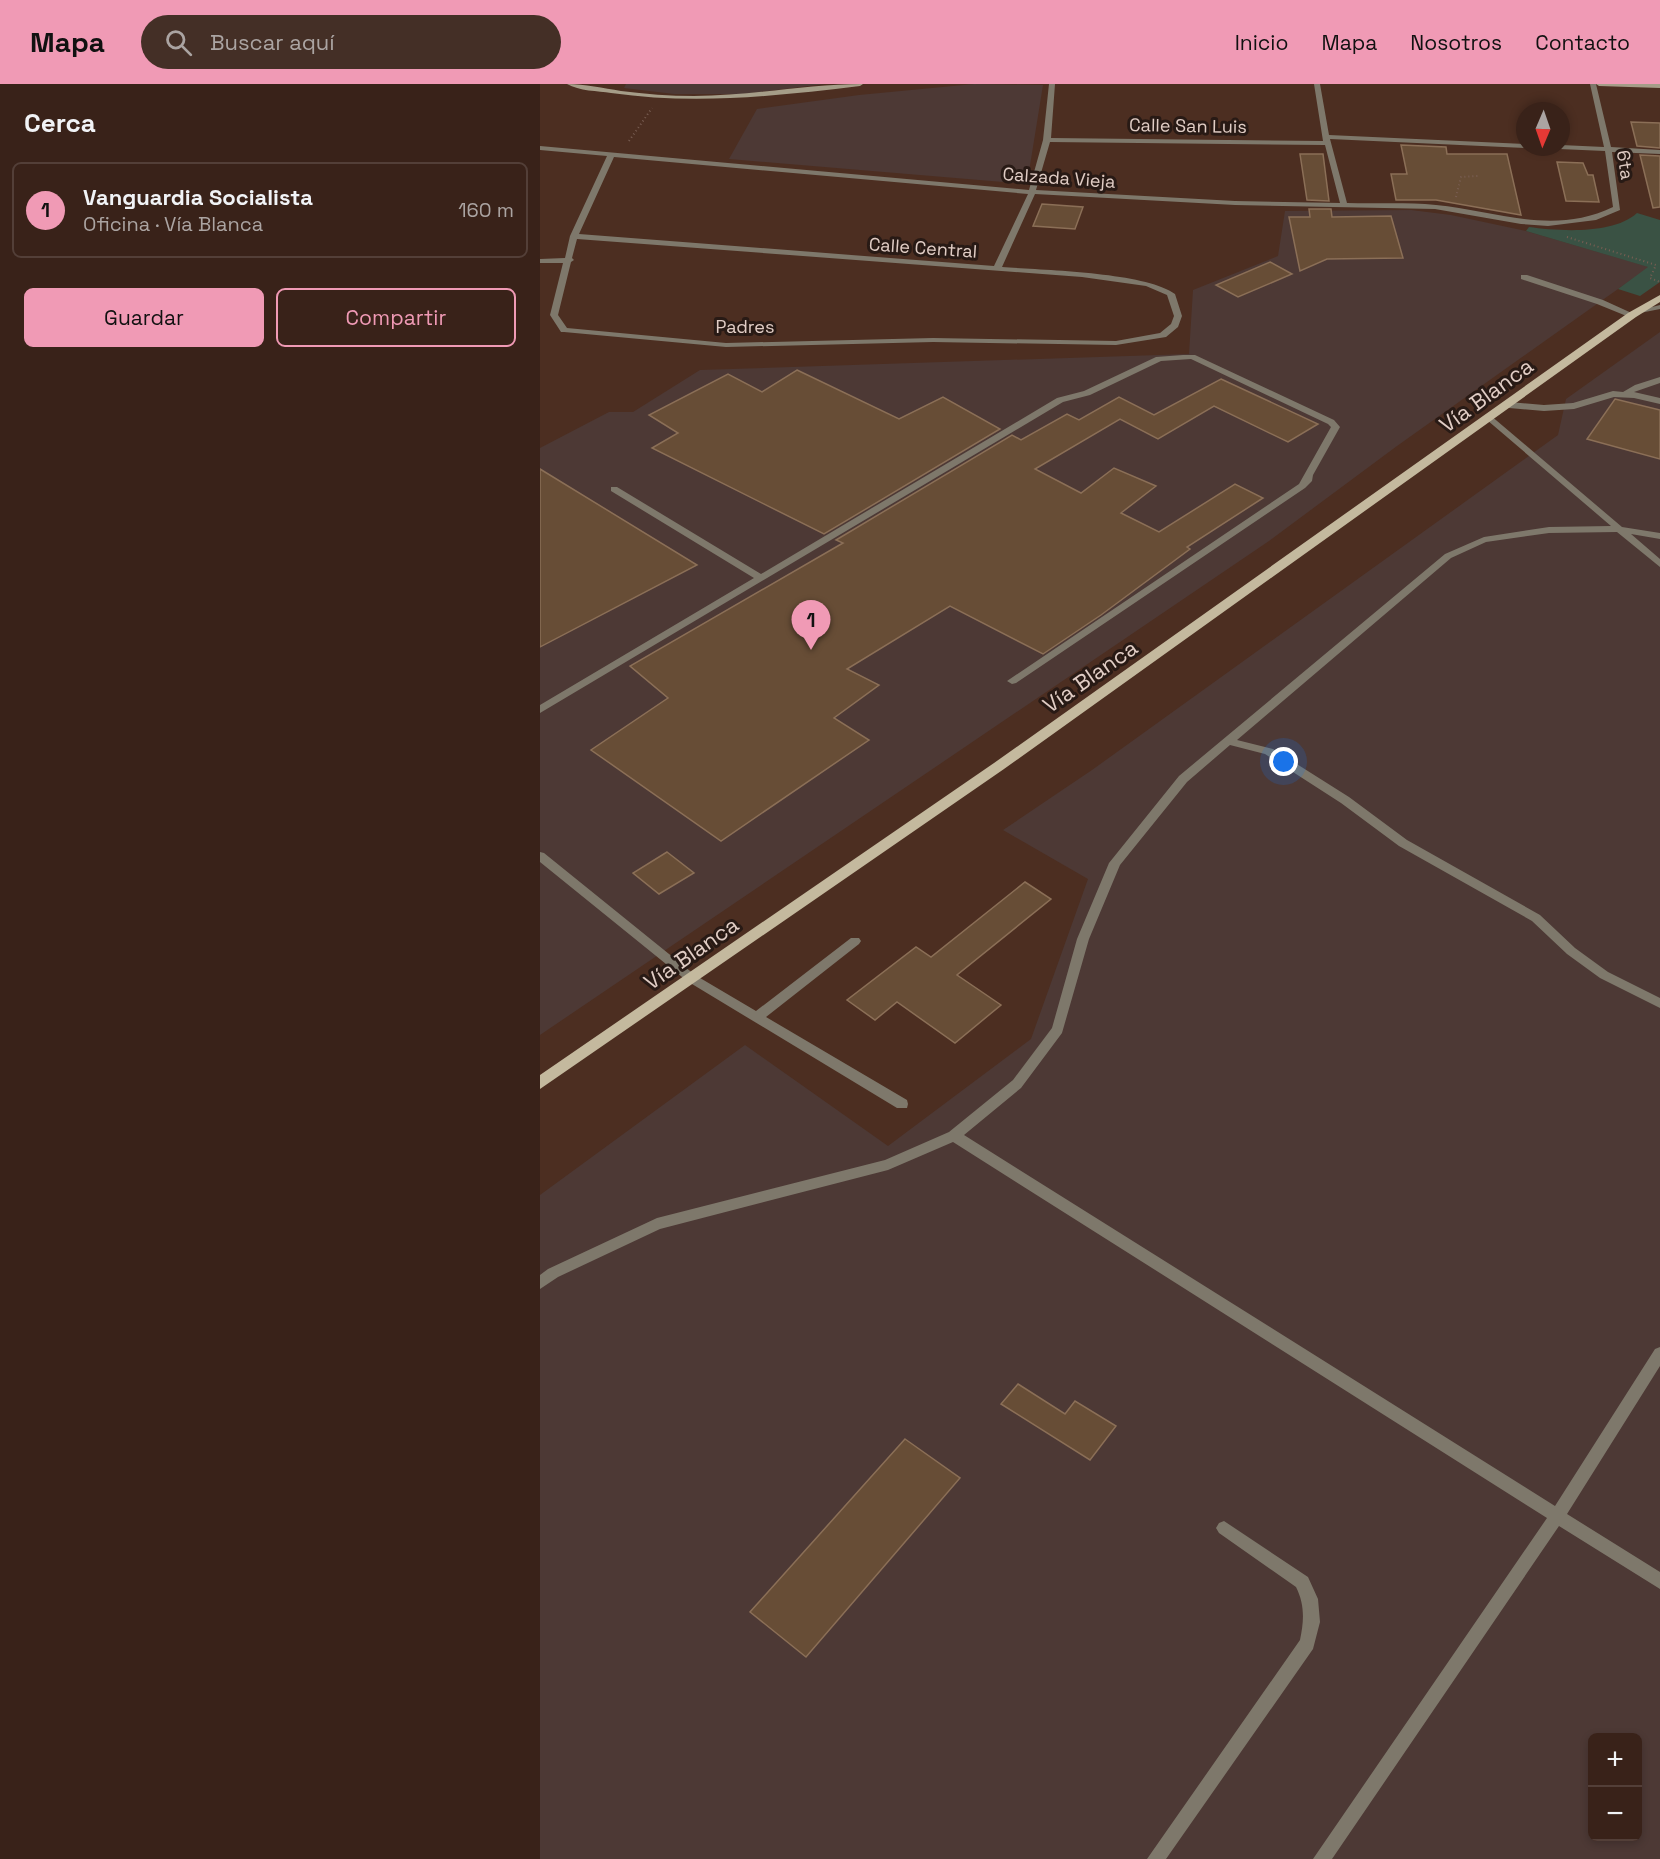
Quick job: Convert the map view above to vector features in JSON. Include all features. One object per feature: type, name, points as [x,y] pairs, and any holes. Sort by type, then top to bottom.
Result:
[{"type":"main road","points":[[570,84],[659,97],[751,96],[860,84]]},
{"type":"main road","points":[[1599,84],[1660,86]]},
{"type":"main road","name":"Vía Blanca","points":[[540,1083],[999,766],[1660,298]]},
{"type":"street","points":[[997,269],[1032,192],[1047,140],[1052,84]]},
{"type":"street","points":[[1317,84],[1327,140],[1344,206]]},
{"type":"street","name":"6ta","points":[[1576,222],[1596,218],[1617,208],[1608,149],[1593,84]]},
{"type":"street","name":"Calle San Luis","points":[[1047,140],[1327,140],[1516,146]]},
{"type":"street","points":[[1570,147],[1660,152]]},
{"type":"street","name":"Calzada Vieja","points":[[540,148],[1032,192],[1344,206],[1435,207],[1521,222],[1548,224],[1576,222]]},
{"type":"street","name":"Padres","points":[[616,154],[574,236],[570,260],[554,315],[564,330],[726,345],[933,340],[1116,343]]},
{"type":"street","name":"Calle Central","points":[[574,236],[1082,275],[1148,284],[1171,294],[1178,316],[1175,325],[1163,335],[1116,343]]},
{"type":"street","points":[[540,261],[570,260]]},
{"type":"street","points":[[1524,277],[1636,313],[1660,307]]},
{"type":"street","points":[[540,710],[1060,400],[1087,393],[1159,358],[1192,357],[1331,422],[1336,428],[1302,486],[1012,681]]},
{"type":"street","points":[[1625,394],[1660,380]]},
{"type":"street","points":[[1509,405],[1544,408],[1574,406],[1613,394],[1660,401]]},
{"type":"street","points":[[1490,418],[1660,564]]},
{"type":"street","points":[[614,489],[761,578]]},
{"type":"street","points":[[540,1282],[553,1273],[657,1224],[888,1165],[954,1136],[1017,1084],[1058,1030],[1083,939],[1115,862],[1183,779],[1448,556],[1484,540],[1549,530],[1618,529],[1660,536]]},
{"type":"street","points":[[1228,741],[1269,751],[1345,800],[1403,843],[1536,918],[1570,951],[1604,975],[1660,1003]]},
{"type":"street","points":[[540,856],[691,978],[902,1104]]},
{"type":"street","points":[[756,1018],[855,941]]},
{"type":"street","points":[[954,1136],[1660,1581]]},
{"type":"street","points":[[1322,1859],[1557,1516],[1660,1353]]},
{"type":"street","points":[[1156,1859],[1307,1643],[1312,1622],[1310,1599],[1302,1582],[1224,1528]]},
{"type":"path","points":[[616,154],[659,97]]},
{"type":"path","points":[[1460,185],[1461,177],[1478,176]]},
{"type":"path","points":[[1566,237],[1656,265],[1650,278],[1660,282]]},
{"type":"shaded area","points":[[626,84],[825,84],[743,94],[674,94],[624,88]]},
{"type":"shaded area","points":[[974,84],[1043,85],[1027,184],[729,159],[757,109],[859,95]]},
{"type":"shaded area","points":[[1411,210],[1451,215],[1526,231],[1649,267],[1397,446],[1269,541],[540,1035],[540,448],[609,412],[633,412],[700,370],[1189,354],[1193,290],[1278,256],[1285,211]]},
{"type":"shaded area","points":[[1660,332],[1660,1859],[540,1859],[540,1195],[745,1045],[888,1146],[1031,1039],[1088,879],[1003,830],[1092,770],[1558,435],[1566,399]]},
{"type":"green space","points":[[1637,213],[1660,220],[1660,282],[1640,296],[1618,289],[1648,267],[1526,231],[1529,227],[1555,230],[1600,228],[1627,220]]},
{"type":"building","points":[[1631,122],[1660,123],[1660,148],[1637,146]]},
{"type":"building","points":[[1401,145],[1446,147],[1447,154],[1507,154],[1521,215],[1436,200],[1396,200],[1391,174],[1407,174]]},
{"type":"building","points":[[1300,154],[1323,154],[1329,201],[1307,200]]},
{"type":"building","points":[[1640,155],[1660,156],[1660,207],[1653,208]]},
{"type":"building","points":[[1557,162],[1583,163],[1588,175],[1593,175],[1599,202],[1566,201]]},
{"type":"building","points":[[1042,204],[1083,207],[1075,229],[1033,226]]},
{"type":"building","points":[[1309,209],[1331,209],[1332,217],[1391,216],[1403,258],[1327,259],[1300,271],[1289,217],[1310,217]]},
{"type":"building","points":[[1270,262],[1292,274],[1238,297],[1216,285]]},
{"type":"building","points":[[797,370],[899,419],[943,397],[1000,429],[824,534],[652,448],[678,433],[649,415],[728,374],[762,392]]},
{"type":"building","points":[[1221,379],[1318,424],[1288,442],[1214,406],[1158,439],[1120,419],[1035,469],[1081,493],[1114,468],[1156,486],[1121,513],[1159,532],[1235,484],[1263,498],[1187,547],[1190,549],[1101,615],[1043,654],[950,606],[847,669],[879,685],[834,718],[869,740],[721,841],[591,750],[668,698],[630,666],[843,543],[836,540],[1012,435],[1021,440],[1067,414],[1079,420],[1119,397],[1154,415]]},
{"type":"building","points":[[1615,399],[1660,410],[1660,459],[1587,439]]},
{"type":"building","points":[[540,469],[697,565],[540,647]]},
{"type":"building","points":[[667,852],[694,873],[659,894],[633,873]]},
{"type":"building","points":[[1025,882],[1051,899],[957,975],[1001,1005],[955,1043],[897,1002],[875,1020],[847,1000],[916,947],[931,957]]},
{"type":"building","points":[[1018,1384],[1065,1414],[1075,1401],[1116,1426],[1090,1460],[1001,1404]]},
{"type":"building","points":[[905,1439],[960,1478],[806,1657],[750,1612]]},
{"type":"place","name":"Vanguardia Socialista","points":[[811,650]]}]
